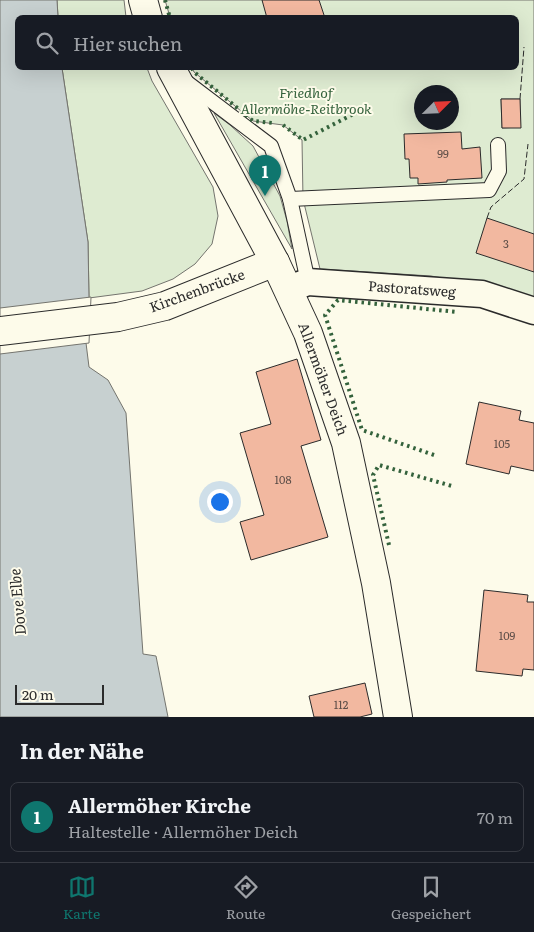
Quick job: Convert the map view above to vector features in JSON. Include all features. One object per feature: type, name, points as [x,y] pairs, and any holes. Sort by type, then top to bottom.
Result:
[{"type":"street","points":[[143,0],[147,15]]},
{"type":"street","name":"Allermöher Deich","points":[[172,70],[275,262],[298,285],[308,333],[346,443],[376,583],[398,717]]},
{"type":"street","name":"Kirchenbrücke","points":[[0,331],[118,317],[165,306],[275,262]]},
{"type":"street","name":"Pastoratsweg","points":[[298,285],[482,294],[534,311]]},
{"type":"lane","points":[[172,70],[270,146],[290,199],[298,285]]},
{"type":"lane","points":[[290,199],[489,190],[499,171],[498,145]]},
{"type":"green space","points":[[57,0],[124,0],[126,15],[58,15]]},
{"type":"green space","name":"Friedhof Allermöhe-Reitbrook","points":[[165,0],[534,0],[534,299],[500,288],[431,276],[320,269],[303,199],[302,140],[283,125],[253,121],[193,70],[519,70],[519,15],[169,15]],"holes":[[[501,99],[520,99],[520,127],[502,128]]]},
{"type":"green space","points":[[62,70],[148,70],[152,81],[213,187],[218,216],[212,244],[195,264],[173,279],[142,291],[89,298],[88,242]]},
{"type":"green space","points":[[214,113],[253,146],[280,196],[292,249]]},
{"type":"water","name":"Dove Elbe","points":[[0,0],[57,0],[58,15],[15,15],[15,70],[62,70],[88,242],[89,298],[86,343],[89,367],[108,380],[126,413],[143,654],[156,656],[168,717],[0,717]]},
{"type":"pier","points":[[91,297],[89,343],[0,354],[0,308]]},
{"type":"building","points":[[262,0],[319,0],[324,15],[266,15]]},
{"type":"building","points":[[501,99],[520,99],[521,128],[502,128]]},
{"type":"building","points":[[461,132],[462,149],[480,147],[482,178],[418,184],[418,178],[410,178],[409,159],[405,159],[404,134]]},
{"type":"building","points":[[487,218],[534,234],[534,272],[476,253]]},
{"type":"building","points":[[297,359],[321,440],[301,446],[328,537],[251,560],[240,522],[264,515],[240,433],[271,424],[256,372]]},
{"type":"building","points":[[479,402],[521,411],[519,420],[534,423],[534,471],[511,466],[509,474],[466,464]]},
{"type":"building","points":[[484,590],[528,595],[527,602],[534,602],[534,670],[523,669],[522,676],[476,671]]},
{"type":"building","points":[[365,683],[372,714],[360,717],[314,717],[309,696]]},
{"type":"hedge","points":[[165,0],[169,15]]},
{"type":"hedge","points":[[193,70],[253,121],[273,123]]},
{"type":"hedge","points":[[283,125],[303,140],[365,108]]},
{"type":"hedge","points":[[434,455],[362,430],[325,315],[338,300],[457,312]]},
{"type":"hedge","points":[[389,545],[373,475],[379,465],[452,486]]},
{"type":"fence","points":[[520,99],[524,47]]},
{"type":"fence","points":[[487,218],[491,207],[524,179],[528,144]]},
{"type":"place","name":"Allermöher Kirche","points":[[265,196]]}]
